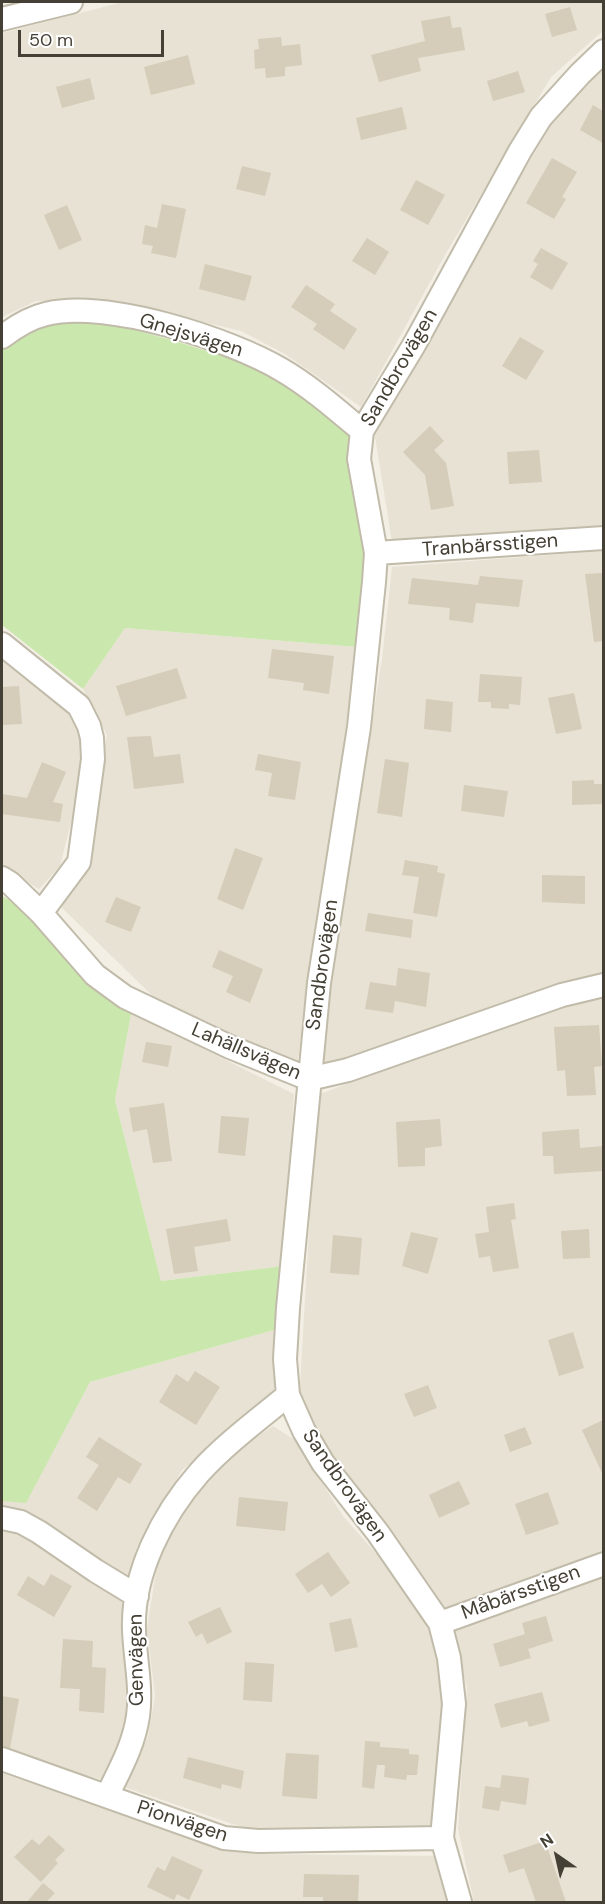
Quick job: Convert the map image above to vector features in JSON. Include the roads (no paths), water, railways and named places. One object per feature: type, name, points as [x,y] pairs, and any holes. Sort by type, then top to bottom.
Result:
[{"type":"street","points":[[2,19],[71,2]]},
{"type":"street","name":"Sandbrovägen","points":[[460,1902],[442,1838],[454,1704],[449,1658],[440,1623],[378,1533],[323,1463],[304,1431],[288,1395],[285,1359],[288,1308],[319,983],[359,726],[376,553],[359,459],[362,431],[414,345],[520,151],[541,117],[603,51]]},
{"type":"street","name":"Gnejsvägen","points":[[2,338],[14,328],[47,314],[77,312],[118,315],[150,321],[225,343],[261,359],[284,371],[362,431]]},
{"type":"street","name":"Tranbärsstigen","points":[[376,553],[603,538]]},
{"type":"street","points":[[2,644],[79,706],[92,738],[93,759],[79,862],[41,913]]},
{"type":"street","name":"Lahällsvägen","points":[[2,878],[41,913],[95,975],[125,997],[230,1047],[309,1079],[348,1071],[562,994],[603,985]]},
{"type":"street","name":"Genvägen","points":[[106,1796],[126,1758],[138,1716],[139,1688],[134,1630],[137,1596],[146,1560],[174,1505],[200,1473],[288,1395]]},
{"type":"street","points":[[2,1518],[21,1522],[39,1532],[137,1596]]},
{"type":"street","name":"Måbärsstigen","points":[[440,1623],[603,1564]]},
{"type":"street","name":"Pionvägen","points":[[2,1759],[224,1838],[258,1841],[442,1838]]}]
